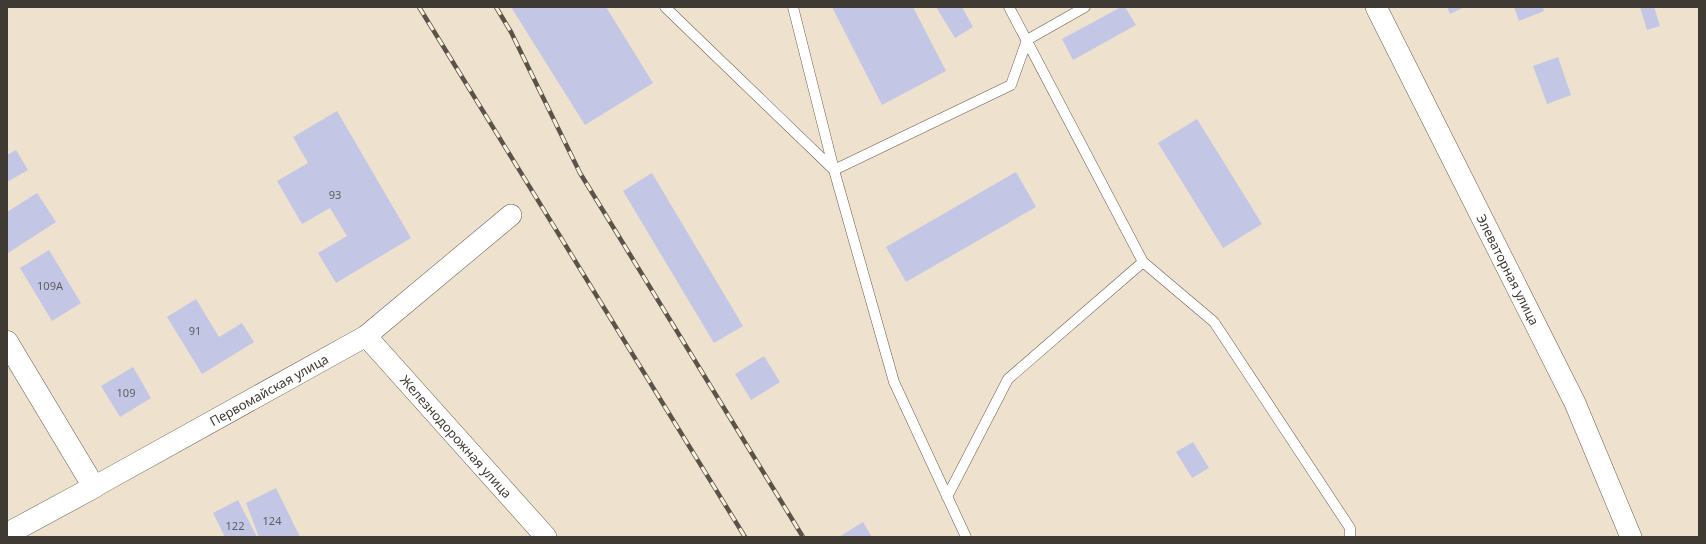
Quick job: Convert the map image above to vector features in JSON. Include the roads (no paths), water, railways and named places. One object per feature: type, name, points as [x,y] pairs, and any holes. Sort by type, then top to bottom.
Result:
[{"type":"street","name":"Элеваторная улица","points":[[1376,7],[1575,403],[1631,537]]},
{"type":"street","name":"Первомайская улица","points":[[7,534],[366,336],[511,215]]},
{"type":"street","name":"Железнодорожная улица","points":[[366,336],[546,537]]},
{"type":"street","points":[[7,342],[94,487]]},
{"type":"lane","points":[[665,7],[834,170]]},
{"type":"lane","points":[[793,7],[834,170],[894,382],[966,537]]},
{"type":"lane","points":[[1009,7],[1143,262],[1214,322],[1350,528],[1350,537]]},
{"type":"lane","points":[[834,170],[1011,84],[1027,40],[1085,7]]},
{"type":"lane","points":[[947,497],[1008,379],[1143,262]]},
{"type":"railway","points":[[419,7],[745,537]]},
{"type":"railway","points":[[496,7],[511,32],[580,173],[803,537]]}]
